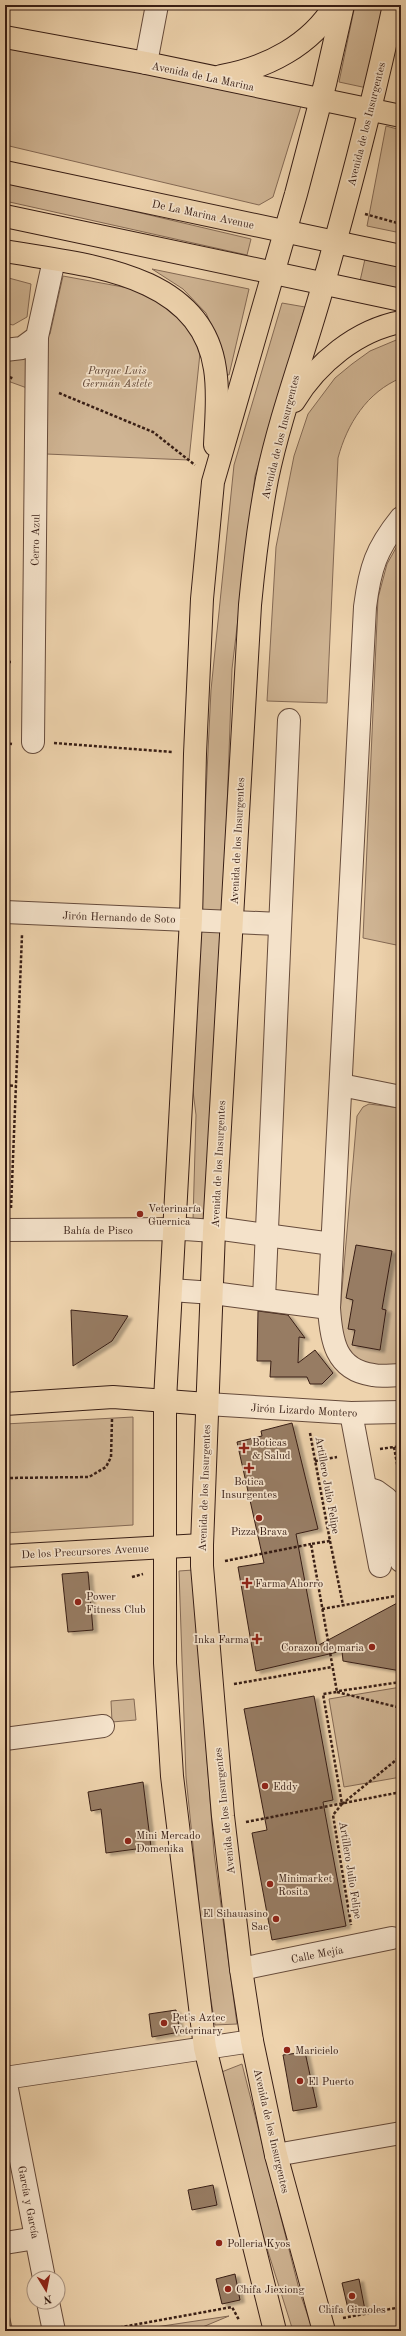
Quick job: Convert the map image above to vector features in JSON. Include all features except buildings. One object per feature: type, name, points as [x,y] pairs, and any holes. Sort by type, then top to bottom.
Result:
[{"type":"main road","points":[[213,78],[247,71],[267,63],[292,50],[314,32],[336,5]]},
{"type":"main road","points":[[214,476],[242,385],[285,232],[321,100],[343,5]]},
{"type":"main road","name":"Avenida de los Insurgentes","points":[[322,2327],[276,2155],[252,2041],[241,1969],[212,1687],[202,1566],[202,1545],[215,1230],[250,605],[262,508],[283,419],[324,284],[370,110],[394,5]]},
{"type":"main road","name":"Avenida de La Marina","points":[[5,37],[146,63],[401,116]]},
{"type":"main road","name":"De La Marina Avenue","points":[[5,172],[401,256]]},
{"type":"main road","points":[[5,216],[401,300]]},
{"type":"main road","points":[[5,251],[116,272],[148,283],[176,301],[198,324],[209,345],[215,369],[217,398],[214,476],[202,599],[195,754],[191,919],[165,1400],[165,1663],[172,1776],[205,2048],[275,2331]]},
{"type":"main road","points":[[283,419],[301,389],[324,363],[351,342],[391,324],[401,322]]},
{"type":"main road","points":[[5,1404],[113,1397],[207,1404]]},
{"type":"main road","name":"De los Precursores Avenue","points":[[5,1556],[202,1545]]},
{"type":"street","points":[[146,63],[157,5]]},
{"type":"street","name":"Cerro Azul","points":[[33,742],[37,337],[54,260]]},
{"type":"street","points":[[5,350],[22,348],[37,337]]},
{"type":"street","points":[[401,518],[384,539],[370,572],[365,607],[329,1308],[330,1333],[337,1353],[351,1368],[373,1376],[401,1375]]},
{"type":"street","points":[[264,1299],[289,720]]},
{"type":"street","name":"Jirón Hernando de Soto","points":[[14,913],[191,919],[280,924]]},
{"type":"street","points":[[341,1085],[401,1097]]},
{"type":"street","name":"Bahía de Pisco","points":[[7,1230],[215,1230],[332,1244]]},
{"type":"street","points":[[171,1290],[213,1293],[329,1308]]},
{"type":"street","name":"Jirón Lizardo Montero","points":[[207,1404],[351,1413],[401,1412]]},
{"type":"street","points":[[351,1413],[366,1488],[391,1564]]},
{"type":"street","points":[[5,1739],[103,1726]]},
{"type":"street","name":"Calle Mejía","points":[[241,1969],[355,1947],[392,1938]]},
{"type":"street","points":[[5,2079],[252,2041]]},
{"type":"street","name":"García y García","points":[[5,2079],[42,2270]]},
{"type":"street","points":[[276,2155],[401,2133]]},
{"type":"street","points":[[5,2243],[36,2238]]},
{"type":"street","points":[[50,2310],[54,2331]]},
{"type":"path","points":[[36,383],[153,432],[214,476]]},
{"type":"path","points":[[33,742],[195,754]]},
{"type":"path","points":[[7,1230],[16,1086],[14,913]]},
{"type":"path","points":[[5,1085],[16,1086]]},
{"type":"path","points":[[5,1478],[25,1476],[78,1479],[89,1477],[106,1467],[112,1457],[113,1397]]},
{"type":"path","name":"Artillero Julio Felipe","points":[[225,1561],[330,1541],[310,1430]]},
{"type":"path","points":[[394,1447],[401,1485]]},
{"type":"path","points":[[330,1541],[343,1605]]},
{"type":"path","points":[[311,1544],[337,1692]]},
{"type":"path","points":[[322,1609],[401,1595]]},
{"type":"path","points":[[212,1687],[332,1666]]},
{"type":"path","points":[[342,1804],[323,1694],[401,1682]]},
{"type":"path","points":[[337,1692],[401,1708]]},
{"type":"path","points":[[342,1804],[401,1756]]},
{"type":"path","points":[[243,1822],[401,1792]]},
{"type":"path","name":"Artillero Julio Felipe","points":[[342,1804],[334,1815],[355,1947]]},
{"type":"path","points":[[99,2331],[232,2307],[239,2320]]},
{"type":"path","points":[[322,2327],[401,2307]]},
{"type":"green space","points":[[355,5],[384,5],[367,88],[339,82]]},
{"type":"green space","points":[[5,46],[59,53],[301,106],[273,197],[259,205],[5,145]]},
{"type":"green space","points":[[386,126],[401,130],[401,233],[367,226]]},
{"type":"green space","points":[[5,181],[251,239],[247,255],[5,201]]},
{"type":"green space","points":[[365,259],[401,266],[401,289],[360,281]]},
{"type":"green space","points":[[152,269],[249,289],[229,375],[222,374],[223,352],[206,313],[183,289]]},
{"type":"green space","name":"Parque Luis Germán Astete","points":[[63,276],[134,289],[183,314],[200,353],[189,460],[46,454],[38,392],[5,380],[5,360],[36,351],[50,334]]},
{"type":"green space","points":[[5,277],[31,284],[27,317],[13,325],[5,323]]},
{"type":"green space","points":[[282,303],[305,307],[255,476],[232,669],[226,837],[205,1219],[193,1220],[196,1115],[192,1083],[211,690],[234,465]]},
{"type":"green space","points":[[401,338],[401,378],[378,392],[368,400],[360,410],[347,433],[338,458],[327,703],[267,701],[276,547],[294,456],[308,414],[335,378],[352,364],[370,351]]},
{"type":"green space","points":[[401,539],[401,946],[363,938],[378,598],[387,564]]},
{"type":"green space","points":[[369,1104],[401,1108],[401,1366],[380,1366],[358,1362],[338,1335],[357,1116],[363,1107]]},
{"type":"green space","points":[[133,1417],[133,1525],[5,1533],[5,1424]]},
{"type":"green space","points":[[193,1570],[214,1853],[237,2024],[215,2025],[205,1963],[186,1777],[179,1571]]},
{"type":"green space","points":[[401,1687],[401,1777],[344,1787],[329,1699]]},
{"type":"green space","points":[[134,1699],[136,1720],[112,1722],[111,1701]]},
{"type":"green space","points":[[242,2064],[300,2293],[313,2331],[293,2331],[255,2210],[219,2073]]},
{"type":"green space","points":[[5,2299],[13,2331],[5,2331]]},
{"type":"green space","points":[[229,2316],[193,2331],[129,2331]]},
{"type":"place","name":"Veterinaría Guernica","points":[[140,1214]]},
{"type":"place","name":"Boticas & Salud","points":[[244,1448]]},
{"type":"place","name":"Botica Insurgentes","points":[[249,1468]]},
{"type":"place","name":"Pizza Brava","points":[[259,1518]]},
{"type":"place","name":"Farma Ahorro","points":[[247,1583]]},
{"type":"place","name":"Power Fitness Club","points":[[78,1602]]},
{"type":"place","name":"Inka Farma","points":[[257,1639]]},
{"type":"place","name":"Corazon de maria","points":[[372,1647]]},
{"type":"place","name":"Eddy","points":[[265,1786]]},
{"type":"place","name":"Mini Mercado Domenika","points":[[128,1841]]},
{"type":"place","name":"Minimarket Rosita","points":[[270,1884]]},
{"type":"place","name":"El Sihauasino Sac","points":[[276,1919]]},
{"type":"place","name":"Pet's Aztec Veterinary","points":[[164,2023]]},
{"type":"place","name":"Maricielo","points":[[287,2050]]},
{"type":"place","name":"El Puerto","points":[[300,2081]]},
{"type":"place","name":"Polleria Kyos","points":[[219,2243]]},
{"type":"place","name":"Chifa Jiexiong","points":[[228,2289]]},
{"type":"place","name":"Chifa Giraoles","points":[[352,2296]]}]
